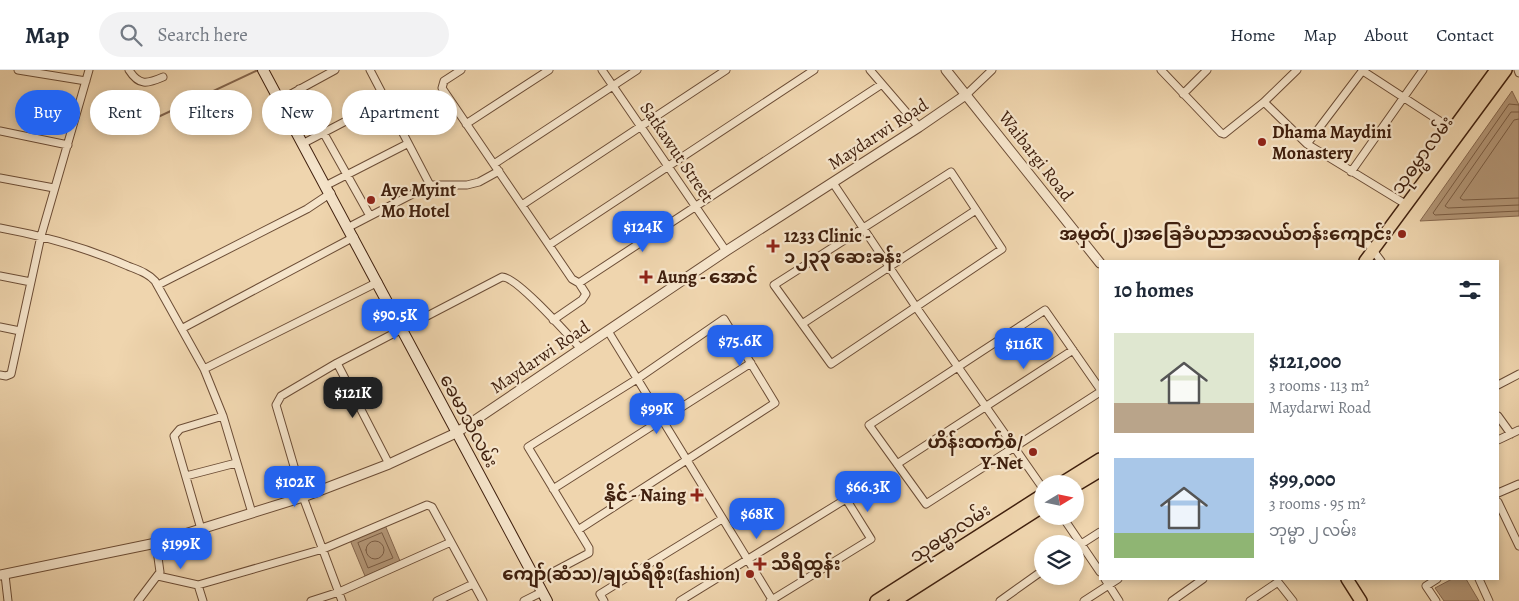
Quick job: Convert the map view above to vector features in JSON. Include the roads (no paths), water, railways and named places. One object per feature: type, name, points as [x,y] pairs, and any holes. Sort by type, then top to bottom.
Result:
[{"type":"main road","name":"ခေမာသီလမ်း","points":[[263,70],[274,90]]},
{"type":"main road","name":"သုဓမ္မာလမ်း","points":[[1404,203],[1452,129],[1496,70]]},
{"type":"main road","name":"သုဓမ္မာလမ်း","points":[[1365,260],[1371,248],[1404,203],[1506,70]]},
{"type":"main road","name":"ခေမာသီလမ်း","points":[[300,135],[544,596]]},
{"type":"main road","name":"သုဓမ္မာလမ်း","points":[[1357,260],[1371,248]]},
{"type":"main road","points":[[1074,475],[1099,460]]},
{"type":"main road","points":[[1084,481],[1099,472]]},
{"type":"main road","name":"သုဓမ္မာလမ်း","points":[[876,601],[1034,500]]},
{"type":"main road","name":"သုဓမ္မာလမ်း","points":[[895,601],[1034,512]]},
{"type":"main road","points":[[1348,580],[1361,601]]},
{"type":"street","points":[[18,70],[86,81]]},
{"type":"street","points":[[0,375],[6,376],[11,374],[41,236],[89,70]]},
{"type":"street","points":[[129,70],[134,79],[143,84],[148,84],[163,77]]},
{"type":"street","points":[[299,89],[335,70]]},
{"type":"street","points":[[370,70],[381,90]]},
{"type":"street","points":[[461,70],[442,84],[466,124],[572,279],[579,283],[585,296],[553,320]]},
{"type":"street","points":[[466,124],[549,70]]},
{"type":"street","name":"Satkawut Street","points":[[602,70],[726,251]]},
{"type":"street","points":[[494,164],[637,70]]},
{"type":"street","points":[[522,205],[726,70]]},
{"type":"street","points":[[549,245],[814,70]]},
{"type":"street","points":[[870,70],[919,128]]},
{"type":"street","name":"Waibargi Road","points":[[946,70],[1099,262]]},
{"type":"street","points":[[967,94],[992,70]]},
{"type":"street","points":[[1161,70],[1224,134],[1264,102],[1298,70]]},
{"type":"street","points":[[1183,94],[1207,70]]},
{"type":"street","points":[[1351,172],[1422,70]]},
{"type":"street","points":[[1307,144],[1363,71],[1452,129]]},
{"type":"street","points":[[579,283],[695,205],[882,84]]},
{"type":"street","name":"Maydarwi Road","points":[[3,575],[156,543],[201,529],[303,497],[389,464],[456,433],[726,251],[919,128],[967,94]]},
{"type":"street","points":[[1264,102],[1307,144],[1404,203]]},
{"type":"street","points":[[0,131],[68,144]]},
{"type":"street","points":[[304,143],[320,135]]},
{"type":"street","points":[[325,135],[370,216]]},
{"type":"street","points":[[403,135],[430,186]]},
{"type":"street","points":[[158,285],[307,209],[347,174],[407,144]]},
{"type":"street","points":[[349,227],[430,186],[468,185],[479,182],[499,171]]},
{"type":"street","points":[[951,172],[976,210],[1002,249],[831,364],[774,285],[863,226],[951,172]]},
{"type":"street","points":[[0,178],[54,188]]},
{"type":"street","points":[[833,183],[916,307],[988,407],[1034,475]]},
{"type":"street","points":[[802,324],[976,210]]},
{"type":"street","points":[[0,228],[41,236],[113,259],[152,277],[183,328],[204,369],[223,416],[252,513]]},
{"type":"street","points":[[183,328],[354,237]]},
{"type":"street","points":[[1371,248],[1380,260]]},
{"type":"street","points":[[0,276],[31,282]]},
{"type":"street","points":[[342,601],[303,497],[276,405],[281,396],[337,363],[403,331],[505,277],[522,288],[581,349]]},
{"type":"street","points":[[204,369],[378,282]]},
{"type":"street","points":[[1099,389],[1045,310],[870,426],[926,504],[1015,448],[1099,391]]},
{"type":"street","points":[[536,580],[589,553],[589,548],[578,530],[553,488],[528,447],[638,379],[724,319],[775,403],[578,530]]},
{"type":"street","points":[[0,327],[20,330]]},
{"type":"street","points":[[608,331],[747,559],[771,601],[871,539],[846,499],[747,559],[680,601]]},
{"type":"street","points":[[897,464],[988,407],[1073,350]]},
{"type":"street","points":[[337,363],[389,464]]},
{"type":"street","points":[[553,488],[751,363]]},
{"type":"street","points":[[1499,384],[1519,374]]},
{"type":"street","points":[[201,529],[174,436],[180,429],[223,416]]},
{"type":"street","points":[[1499,417],[1511,434]]},
{"type":"street","points":[[1499,440],[1519,430]]},
{"type":"street","points":[[186,476],[236,463]]},
{"type":"street","points":[[1499,493],[1519,484]]},
{"type":"street","points":[[1499,504],[1519,546]]},
{"type":"street","points":[[158,576],[198,586],[323,549],[429,506],[483,601]]},
{"type":"street","points":[[604,601],[600,594],[722,519]]},
{"type":"street","points":[[1084,542],[1099,533]]},
{"type":"street","points":[[310,601],[339,592],[451,542]]},
{"type":"street","points":[[138,601],[158,576],[160,563],[156,543]]},
{"type":"street","points":[[1084,553],[1099,571]]},
{"type":"street","points":[[3,575],[8,601]]},
{"type":"street","points":[[1000,601],[1034,577]]},
{"type":"street","points":[[1172,601],[1201,580]]},
{"type":"street","points":[[1435,580],[1426,586],[1436,601]]},
{"type":"street","points":[[1479,580],[1489,601]]},
{"type":"street","points":[[1084,601],[1107,582],[1119,601]]},
{"type":"street","points":[[1250,601],[1278,582],[1294,601]]},
{"type":"street","points":[[438,601],[473,584]]},
{"type":"street","points":[[198,586],[203,601]]},
{"type":"street","points":[[524,601],[544,596]]},
{"type":"water","points":[[1512,91],[1519,105],[1519,216],[1420,221]]},
{"type":"water","points":[[385,525],[400,561],[365,576],[350,540]]},
{"type":"water","points":[[1450,580],[1467,580],[1479,601],[1444,601],[1435,588]]},
{"type":"waterway","points":[[160,116],[258,70]]},
{"type":"place","name":"Dhama Maydini Monastery","points":[[1262,142]]},
{"type":"place","name":"Aye Myint Mo Hotel","points":[[371,200]]},
{"type":"place","name":"အမှတ်(၂)အခြေခံပညာအလယ်တန်းကျောင်း","points":[[1402,234]]},
{"type":"place","name":"1233 Clinic - ၁၂၃၃ ဆေးခန်း","points":[[773,246]]},
{"type":"place","name":"Aung - အောင်","points":[[646,277]]},
{"type":"place","name":"ဟိန်းထက်စံ/ Y-Net","points":[[1033,452]]},
{"type":"place","name":"နိုင် - Naing","points":[[697,495]]},
{"type":"place","name":"သီရိထွန်း","points":[[760,564]]},
{"type":"place","name":"ကျော်(ဆံသ)/ချယ်ရီစိုး(fashion)","points":[[750,574]]}]
